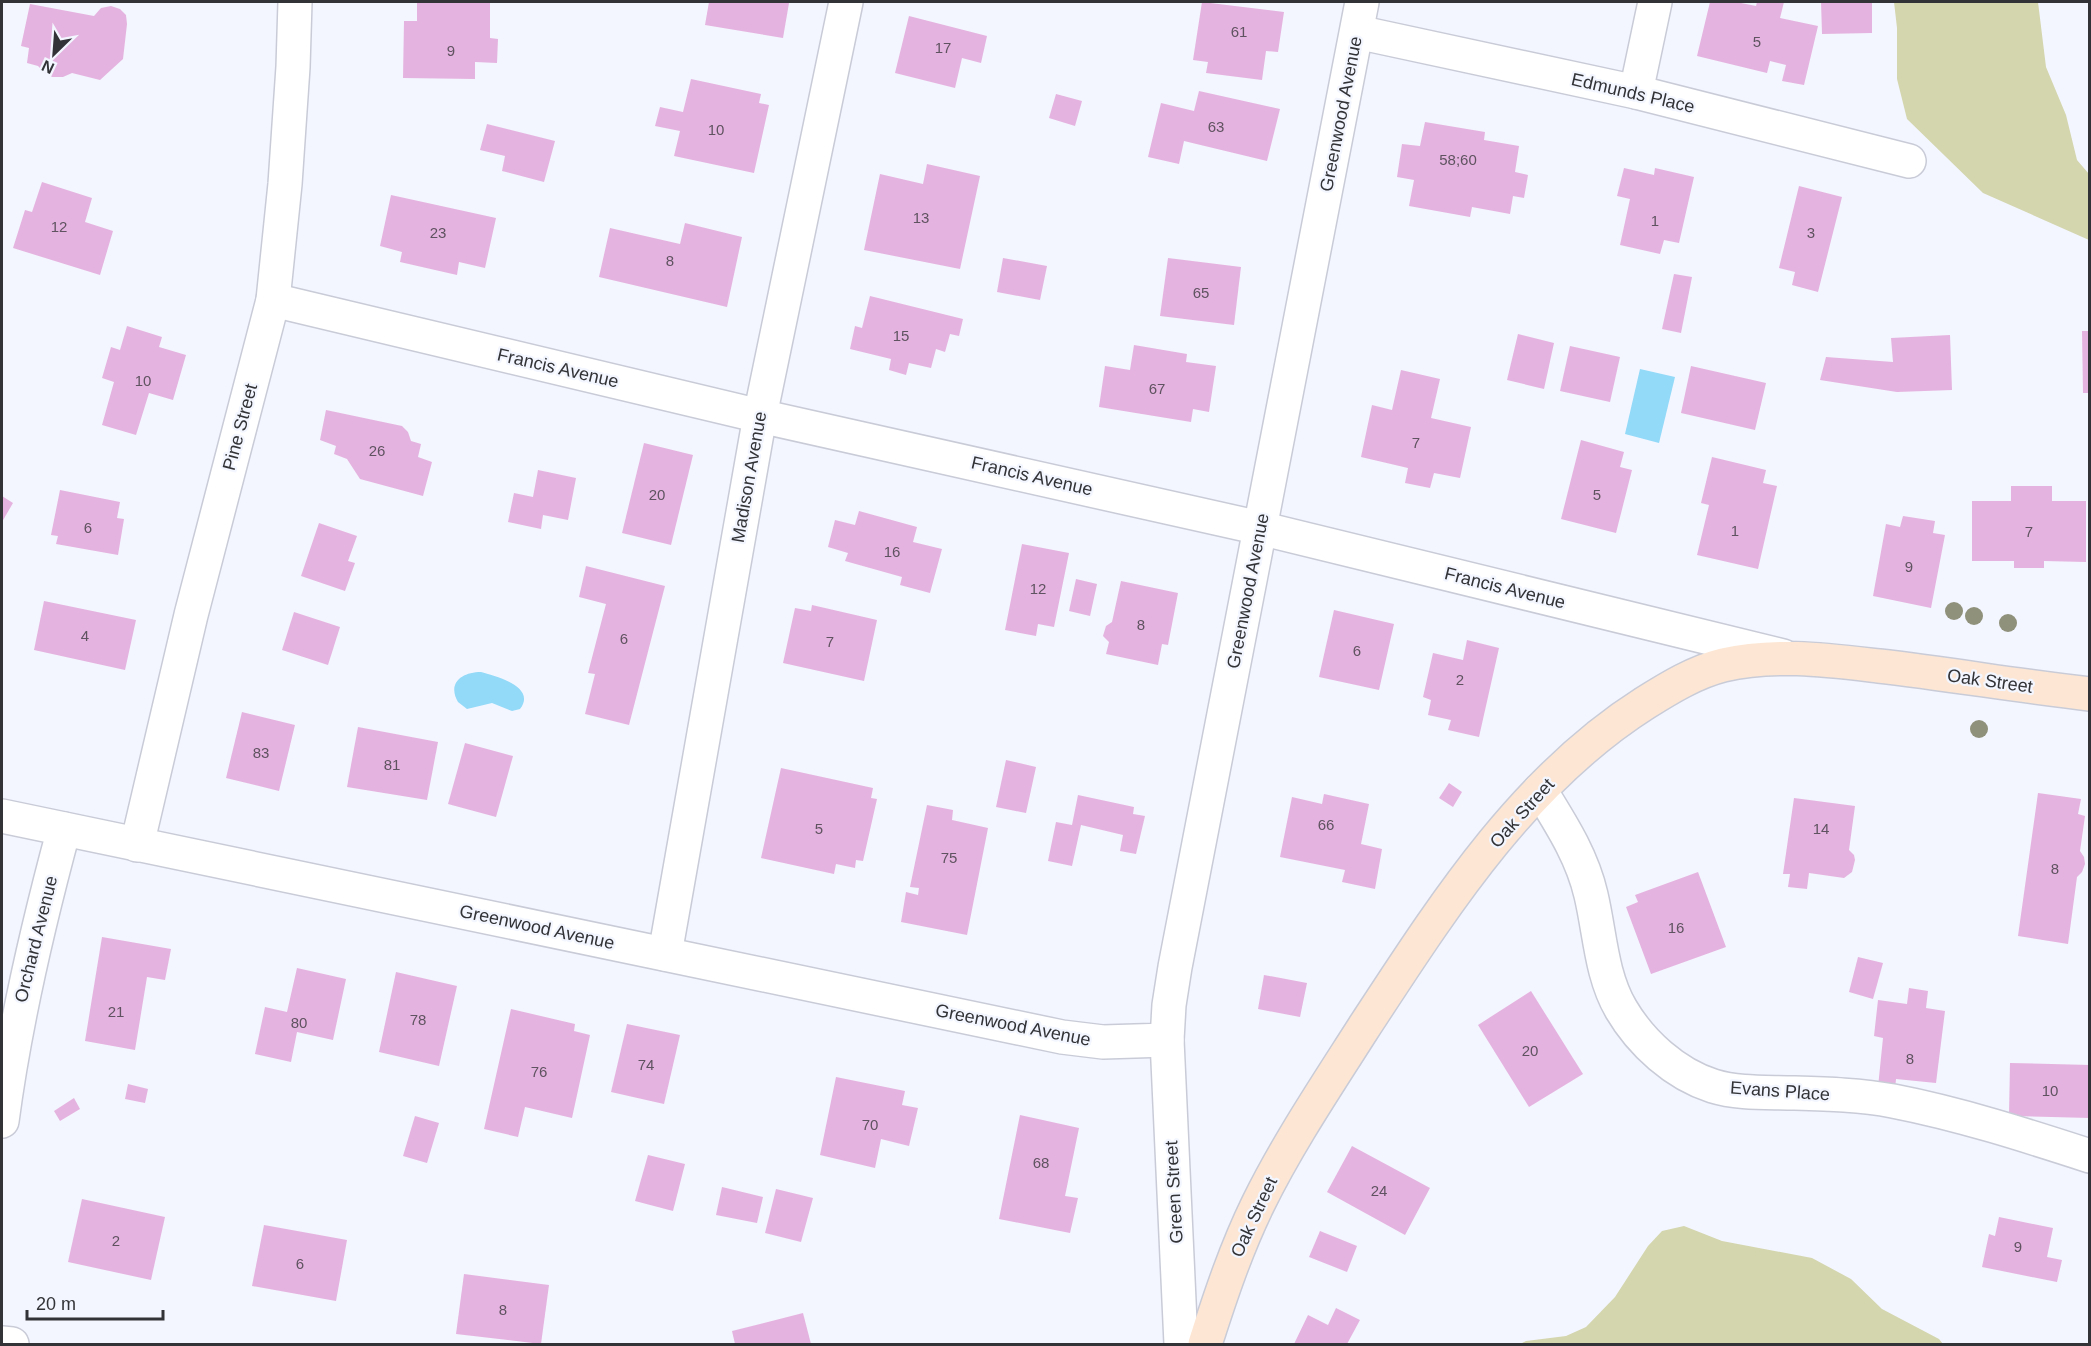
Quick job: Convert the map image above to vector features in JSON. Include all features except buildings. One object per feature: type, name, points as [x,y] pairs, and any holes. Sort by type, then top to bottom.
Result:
[{"type":"street","name":"Pine Street","points":[[137,844],[191,615],[273,300],[285,184],[296,2]]},
{"type":"street","name":"Madison Avenue","points":[[665,954],[760,416],[846,2]]},
{"type":"street","points":[[1636,92],[1655,2]]},
{"type":"street","name":"Edmunds Place","points":[[1359,17],[1636,92],[1909,160]]},
{"type":"street","name":"Greenwood Avenue","points":[[2,816],[1062,1037],[1103,1042],[1167,1040],[1169,1005],[1175,967],[1359,17]]},
{"type":"street","name":"Francis Avenue","points":[[273,300],[760,416],[1260,528],[1791,658]]},
{"type":"street","name":"Oak Street","points":[[1205,1344],[1249,1224],[1277,1168],[1313,1108],[1451,897],[1540,790],[1601,734],[1661,693],[1689,678],[1720,666],[1772,657],[1919,671],[2090,694]]},
{"type":"street","name":"Evans Place","points":[[1540,790],[1572,842],[1591,894],[1611,987],[1621,1008],[1650,1046],[1662,1057],[1688,1074],[1714,1086],[1738,1091],[1827,1094],[1891,1101],[1995,1126],[2090,1156]]},
{"type":"street","name":"Orchard Avenue","points":[[2,1121],[19,1011],[39,919],[64,829]]},
{"type":"street","name":"Green Street","points":[[1167,1040],[1181,1344]]},
{"type":"street","points":[[2,1343],[12,1344]]},
{"type":"green space","points":[[1894,2],[2038,2],[2046,67],[2066,115],[2077,160],[2089,174],[2089,240],[1983,193],[1907,119],[1897,79],[1897,28]]},
{"type":"green space","points":[[1684,1226],[1722,1241],[1812,1258],[1851,1279],[1882,1309],[1939,1339],[1943,1344],[1520,1344],[1526,1341],[1566,1336],[1586,1327],[1615,1297],[1648,1246],[1662,1231]]},
{"type":"water","points":[[1640,369],[1675,377],[1659,443],[1625,434]]},
{"type":"water","points":[[481,672],[496,676],[519,689],[524,701],[520,709],[512,711],[492,703],[467,709],[458,702],[454,689],[458,680],[462,676]]}]
